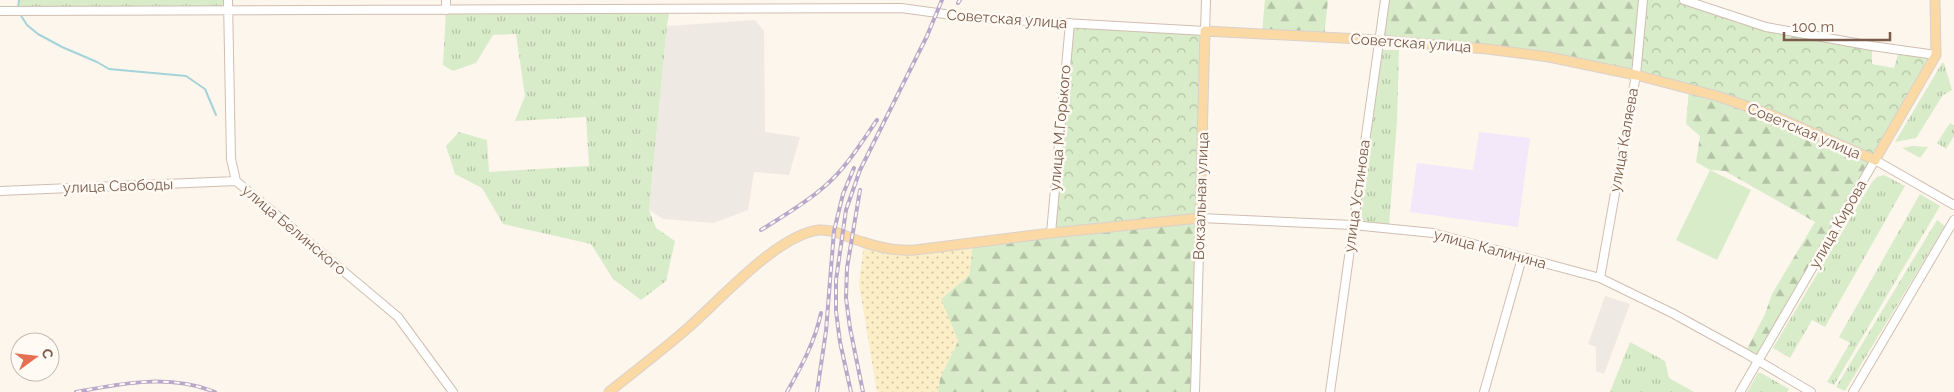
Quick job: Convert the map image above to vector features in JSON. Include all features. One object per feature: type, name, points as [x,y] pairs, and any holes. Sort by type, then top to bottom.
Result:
[{"type":"main road","points":[[1935,0],[1936,55]]},
{"type":"main road","name":"Советская улица","points":[[1205,31],[1379,40],[1549,56],[1636,75],[1717,96],[1772,115],[1875,160]]},
{"type":"main road","name":"Вокзальная улица","points":[[1200,218],[1205,31]]},
{"type":"main road","name":"улица Кирова","points":[[1875,160],[1936,55]]},
{"type":"main road","points":[[609,392],[687,328],[759,262],[801,236],[822,230],[834,231],[864,243],[894,250],[910,250],[1200,218]]},
{"type":"street","name":"улица Белинского","points":[[228,0],[231,159],[236,182],[398,318],[453,392]]},
{"type":"street","points":[[446,0],[446,10]]},
{"type":"street","name":"Вокзальная улица","points":[[1205,31],[1206,0]]},
{"type":"street","name":"улица Устинова","points":[[1330,392],[1385,0]]},
{"type":"street","name":"улица Каляева","points":[[1600,278],[1636,75],[1643,0]]},
{"type":"street","points":[[1684,0],[1766,27],[1881,48],[1936,55]]},
{"type":"street","name":"Советская улица","points":[[0,11],[446,10],[687,4],[901,8],[974,18],[1205,31]]},
{"type":"street","name":"улица М.Горького","points":[[1051,233],[1070,23]]},
{"type":"street","name":"Советская улица","points":[[1875,160],[1954,206]]},
{"type":"street","name":"улица Кирова","points":[[1740,392],[1875,160]]},
{"type":"street","name":"улица Свободы","points":[[0,191],[236,182]]},
{"type":"street","name":"Вокзальная улица","points":[[1196,392],[1200,218]]},
{"type":"street","name":"улица Калинина","points":[[1200,218],[1353,225],[1433,233],[1600,278],[1672,313],[1759,361],[1810,392]]},
{"type":"street","points":[[1853,392],[1954,220]]},
{"type":"street","points":[[1484,392],[1522,258]]},
{"type":"shaded area","points":[[755,20],[764,31],[765,132],[800,137],[789,175],[754,172],[748,210],[714,223],[663,219],[649,210],[667,26]]},
{"type":"shaded area","points":[[1479,132],[1530,138],[1518,227],[1410,212],[1417,163],[1473,170]]},
{"type":"shaded area","points":[[1605,296],[1630,304],[1604,374],[1596,371],[1596,347],[1588,344]]},
{"type":"green space","points":[[19,0],[228,0],[228,9],[18,11]]},
{"type":"green space","points":[[1265,0],[1328,0],[1324,38],[1262,32]]},
{"type":"green space","points":[[1388,0],[1643,0],[1636,75],[1549,57],[1379,40]]},
{"type":"green space","points":[[1643,0],[1684,0],[1766,27],[1872,46],[1872,64],[1894,68],[1899,51],[1936,55],[1875,160],[1772,115],[1636,75]]},
{"type":"green space","points":[[670,8],[649,210],[656,228],[675,241],[666,281],[641,300],[613,279],[591,244],[503,224],[482,188],[455,174],[446,146],[459,132],[487,140],[489,172],[589,166],[586,117],[515,121],[525,96],[516,34],[493,35],[476,63],[453,71],[443,65],[446,10]]},
{"type":"green space","points":[[1070,23],[1205,31],[1200,218],[1051,233]]},
{"type":"green space","points":[[1380,50],[1399,50],[1397,121],[1389,226],[1356,222]]},
{"type":"green space","points":[[1942,63],[1944,63],[1952,90],[1943,95],[1916,138],[1895,142]]},
{"type":"green space","points":[[1689,89],[1717,96],[1875,160],[1759,361],[1745,353],[1765,314],[1772,294],[1815,222],[1725,171],[1710,170],[1696,162],[1700,136],[1686,124]]},
{"type":"green space","points":[[1950,123],[1954,125],[1954,136],[1946,149],[1937,143]]},
{"type":"green space","points":[[1913,146],[1928,147],[1920,158],[1902,148]]},
{"type":"green space","points":[[1710,170],[1751,190],[1717,260],[1676,240]]},
{"type":"green space","points":[[1884,175],[1905,186],[1825,327],[1812,320],[1790,358],[1773,348],[1872,182],[1877,177]]},
{"type":"green space","points":[[1920,194],[1940,206],[1834,385],[1827,382],[1850,343],[1839,337]]},
{"type":"green space","points":[[1200,218],[1195,392],[938,392],[940,378],[958,341],[941,299],[969,275],[973,243]]},
{"type":"green space","points":[[1937,220],[1945,226],[1845,391],[1836,387]]},
{"type":"green space","points":[[1630,342],[1665,361],[1669,378],[1694,392],[1610,392]]},
{"type":"green space","points":[[1758,373],[1789,389],[1787,392],[1747,392]]},
{"type":"sand","points":[[864,243],[894,250],[973,243],[969,275],[941,299],[958,341],[940,378],[938,392],[877,392],[859,284]]},
{"type":"waterway","points":[[18,8],[19,0]]},
{"type":"waterway","points":[[20,14],[27,25],[38,34],[109,69],[186,76],[205,89],[216,115]]},
{"type":"railway","points":[[851,392],[840,342],[836,311],[836,280],[846,210],[860,170],[927,36],[942,0]]},
{"type":"railway","points":[[761,230],[802,204],[833,179],[853,155],[877,120]]},
{"type":"railway","points":[[817,392],[826,331],[834,231],[843,194],[854,168]]},
{"type":"railway","points":[[860,190],[847,268],[846,298],[863,392]]},
{"type":"railway","points":[[787,392],[811,344],[821,313]]},
{"type":"railway","points":[[76,392],[146,382],[181,383],[215,392]]}]
